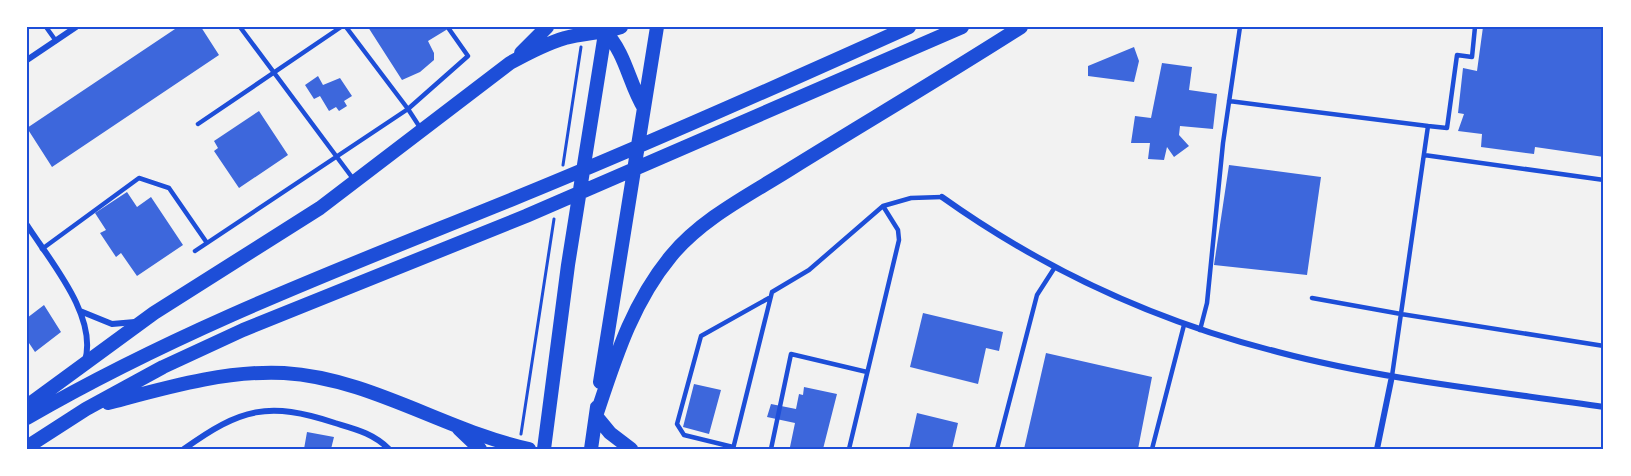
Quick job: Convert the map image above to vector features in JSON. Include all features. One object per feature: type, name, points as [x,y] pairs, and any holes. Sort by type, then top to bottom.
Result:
[{"type":"main road","points":[[27,406],[84,362],[145,320],[320,208],[356,182],[510,63],[548,27]]},
{"type":"main road","points":[[510,63],[534,50],[583,35],[621,27]]},
{"type":"main road","points":[[591,449],[657,27]]},
{"type":"main road","points":[[27,418],[75,390],[229,314],[675,131],[909,27]]},
{"type":"main road","points":[[27,447],[86,409],[163,367],[243,330],[526,216],[962,27]]},
{"type":"main road","points":[[596,416],[624,332],[639,303],[672,256],[688,238],[771,182],[1021,27]]},
{"type":"main road","points":[[606,30],[621,54],[632,87],[644,108]]},
{"type":"main road","points":[[544,449],[570,253],[606,30]]},
{"type":"main road","points":[[86,409],[221,377],[286,373],[351,387],[456,426],[524,448]]},
{"type":"main road","points":[[596,416],[610,433],[631,449]]},
{"type":"main road","points":[[456,426],[480,449]]},
{"type":"street","points":[[27,60],[76,27]]},
{"type":"street","points":[[942,197],[989,231],[1055,267],[1184,325],[1278,352],[1392,376],[1604,407]]},
{"type":"street","points":[[27,225],[80,311],[87,335],[84,362]]},
{"type":"street","points":[[80,311],[111,324],[145,320]]},
{"type":"street","points":[[1377,449],[1392,376]]},
{"type":"street","points":[[184,449],[222,424],[253,412],[273,409],[313,416],[371,434],[388,449]]},
{"type":"lane","points":[[46,27],[56,41]]},
{"type":"lane","points":[[240,27],[356,182]]},
{"type":"lane","points":[[198,124],[341,27]]},
{"type":"lane","points":[[346,27],[423,132]]},
{"type":"lane","points":[[1200,330],[1206,303],[1229,101],[1240,27]]},
{"type":"lane","points":[[1229,101],[1447,128],[1457,55],[1472,57],[1475,27]]},
{"type":"lane","points":[[195,251],[408,109],[468,56],[449,28]]},
{"type":"lane","points":[[1392,376],[1428,126]]},
{"type":"lane","points":[[1424,155],[1604,180]]},
{"type":"lane","points":[[42,249],[139,178],[160,183],[169,188],[207,243]]},
{"type":"lane","points":[[769,298],[701,336],[676,424],[684,435],[733,448],[769,298],[776,288],[809,270],[883,206],[911,198],[942,197]]},
{"type":"lane","points":[[849,449],[899,240],[898,230],[883,206]]},
{"type":"lane","points":[[997,449],[1037,295],[1055,267]]},
{"type":"lane","points":[[1312,298],[1401,315],[1604,346]]},
{"type":"lane","points":[[1152,449],[1184,325]]},
{"type":"lane","points":[[771,449],[791,354],[867,372]]},
{"type":"path","points":[[562,168],[583,35]]},
{"type":"path","points":[[524,448],[555,214]]},
{"type":"building","points":[[178,27],[201,27],[219,55],[52,167],[27,128]]},
{"type":"building","points":[[368,27],[451,27],[428,41],[434,53],[434,60],[420,72],[402,80]]},
{"type":"building","points":[[1483,27],[1604,27],[1604,157],[1535,147],[1534,154],[1481,147],[1482,134],[1458,131],[1464,114],[1458,113],[1463,68],[1477,71]]},
{"type":"building","points":[[1134,47],[1139,61],[1134,82],[1088,76],[1088,66]]},
{"type":"building","points":[[1162,63],[1192,67],[1189,90],[1217,94],[1213,129],[1180,126],[1179,135],[1189,146],[1174,157],[1167,147],[1164,160],[1148,159],[1150,143],[1131,143],[1135,116],[1151,118]]},
{"type":"building","points":[[318,76],[323,85],[340,78],[352,96],[344,101],[347,106],[339,111],[336,107],[329,111],[320,96],[314,99],[305,85]]},
{"type":"building","points":[[259,111],[288,155],[239,188],[214,151],[218,148],[214,141]]},
{"type":"building","points":[[1229,165],[1321,177],[1307,275],[1214,265]]},
{"type":"building","points":[[127,192],[137,207],[151,197],[183,245],[137,276],[121,253],[116,257],[100,233],[106,230],[95,213]]},
{"type":"building","points":[[44,305],[61,332],[35,352],[27,340],[27,318]]},
{"type":"building","points":[[923,313],[1003,332],[999,351],[986,348],[978,384],[910,367]]},
{"type":"building","points":[[1046,353],[1152,377],[1138,449],[1024,449]]},
{"type":"building","points":[[694,384],[721,390],[709,434],[683,427]]},
{"type":"building","points":[[804,387],[837,394],[823,449],[790,447],[795,423],[767,417],[771,404],[796,409],[799,394],[803,395]]},
{"type":"building","points":[[917,413],[958,423],[952,449],[909,449]]},
{"type":"building","points":[[307,432],[334,437],[331,449],[304,449]]}]
